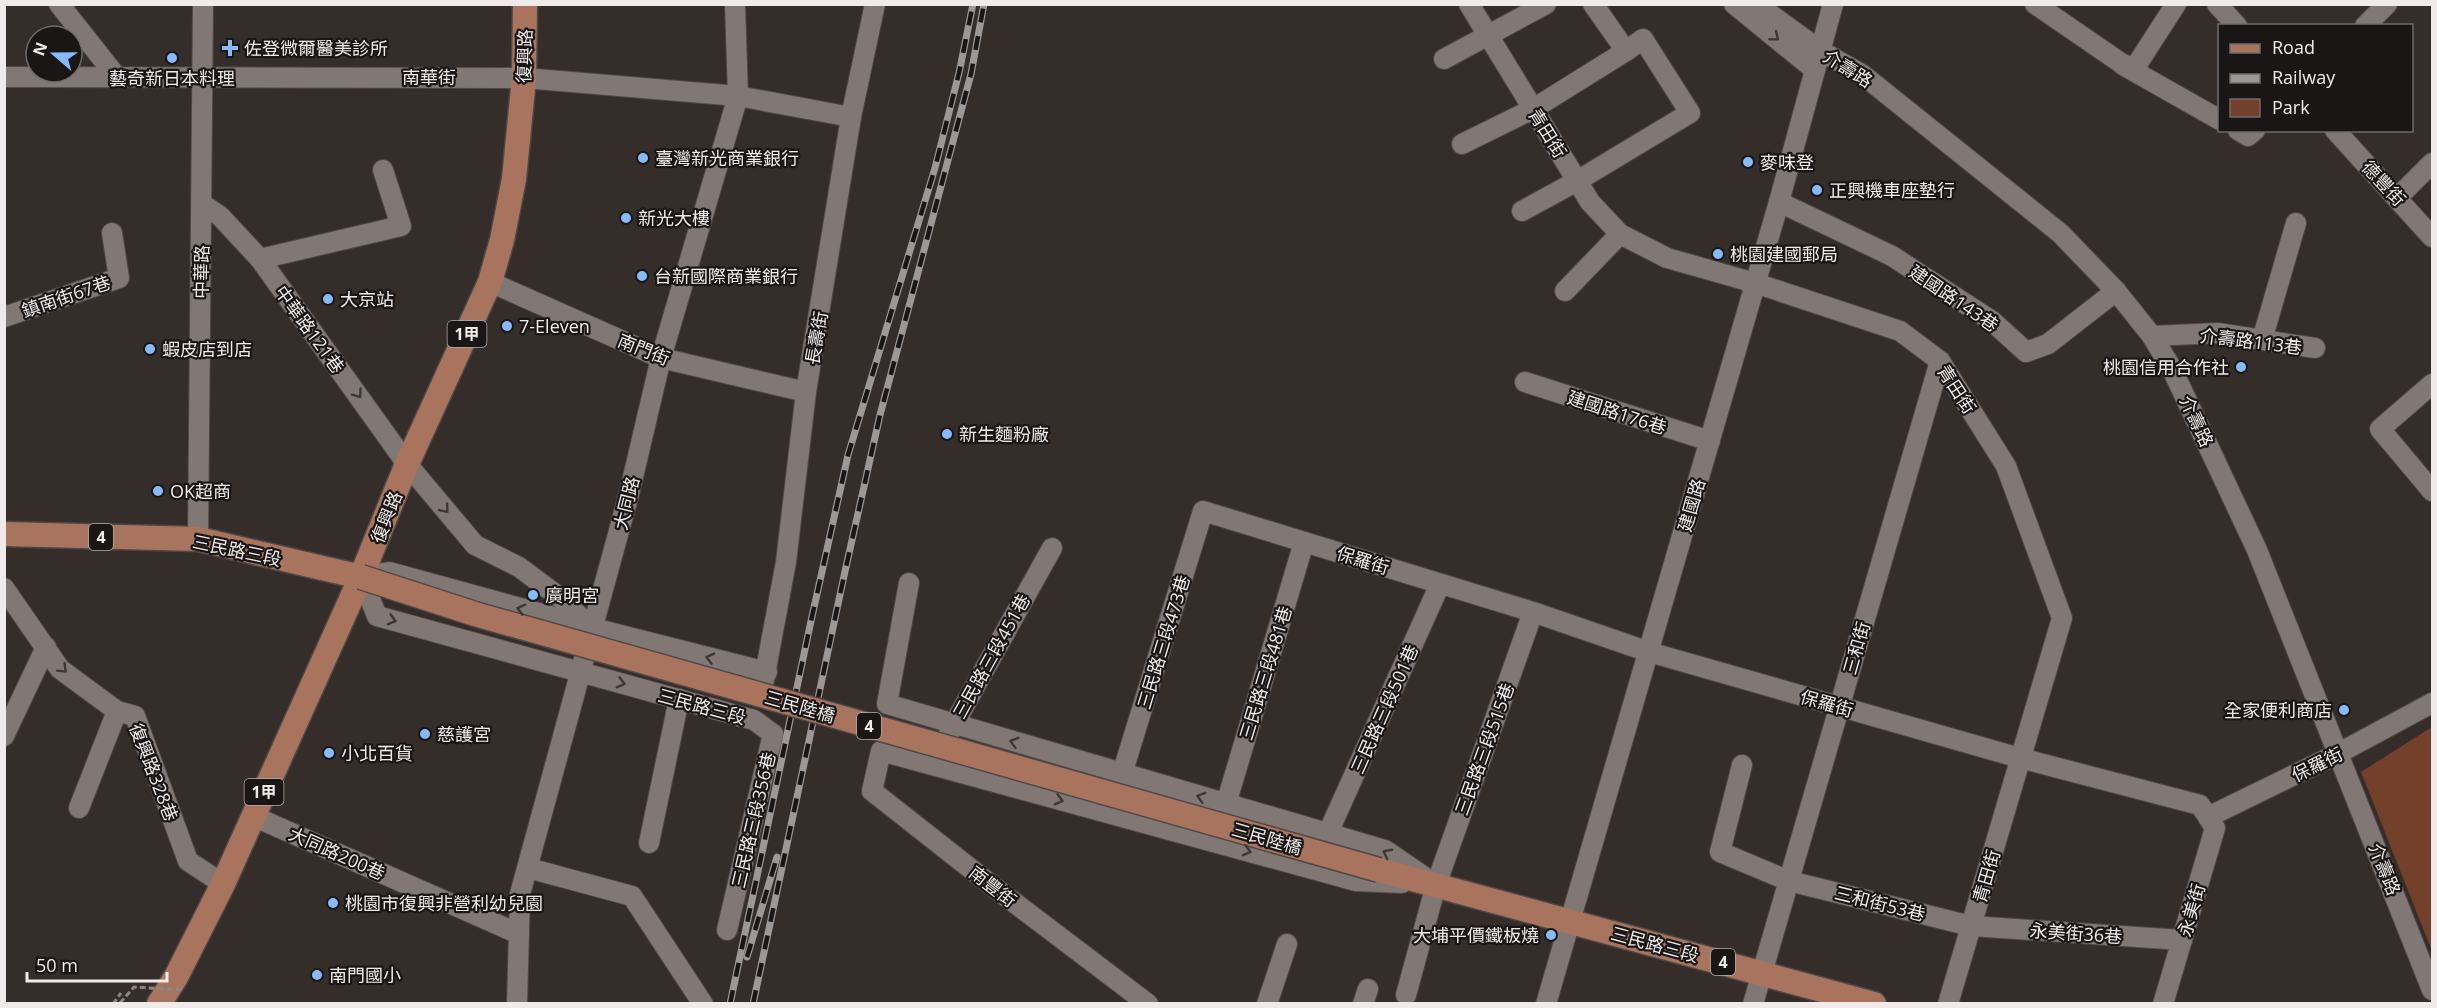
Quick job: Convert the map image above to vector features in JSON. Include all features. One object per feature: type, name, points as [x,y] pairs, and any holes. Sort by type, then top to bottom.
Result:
[{"type":"main road","name":"復興路","points":[[159,1004],[176,977],[223,884],[490,282],[502,240],[514,179],[524,78],[525,4]]},
{"type":"main road","name":"三民路三段","points":[[4,534],[198,539],[361,577]]},
{"type":"main road","name":"三民陸橋","points":[[361,577],[475,614],[1379,870]]},
{"type":"main road","name":"三民路三段","points":[[1379,870],[1874,1004]]},
{"type":"street","points":[[59,4],[116,76]]},
{"type":"street","name":"中華路","points":[[198,539],[204,4]]},
{"type":"street","name":"大同路","points":[[518,1004],[520,894],[582,672],[661,358],[738,96],[735,4]]},
{"type":"street","name":"長壽街","points":[[766,672],[786,562],[806,392],[851,117],[875,4]]},
{"type":"street","name":"青田街","points":[[1469,4],[1590,202],[1620,234],[1667,258],[1755,283],[1900,331],[1940,361],[2006,466],[2062,618],[1948,1004]]},
{"type":"street","points":[[1444,59],[1546,4]]},
{"type":"street","points":[[1593,4],[1626,51]]},
{"type":"street","name":"介壽路","points":[[1734,4],[1820,54],[1863,75],[2060,233],[2116,291],[2152,336],[2172,369],[2257,549],[2433,990]]},
{"type":"street","name":"介壽路","points":[[1756,4],[1820,54]]},
{"type":"street","name":"介壽路","points":[[1775,4],[1820,54]]},
{"type":"street","name":"建國路","points":[[1546,1004],[1779,202],[1833,4]]},
{"type":"street","points":[[2035,4],[2128,66],[2218,119]]},
{"type":"street","points":[[2128,66],[2176,4]]},
{"type":"street","points":[[2217,4],[2235,24]]},
{"type":"street","points":[[2367,24],[2386,4]]},
{"type":"street","points":[[1462,144],[1533,109],[1643,39],[1690,113],[1522,211]]},
{"type":"street","name":"南華街","points":[[4,77],[524,78],[738,96],[851,117]]},
{"type":"street","name":"德豐街","points":[[2337,132],[2433,237]]},
{"type":"street","points":[[2398,197],[2433,163]]},
{"type":"street","points":[[260,259],[401,226],[383,170]]},
{"type":"street","name":"建國路143巷","points":[[1779,202],[1892,256],[1992,321],[2026,352],[2048,344],[2116,291]]},
{"type":"street","name":"中華路121巷","points":[[202,204],[220,216],[260,259],[408,464],[475,545],[519,567],[558,596],[593,628]]},
{"type":"street","points":[[2262,340],[2296,223]]},
{"type":"street","name":"鎮南街67巷","points":[[4,317],[119,278],[112,232]]},
{"type":"street","points":[[1565,291],[1620,234]]},
{"type":"street","name":"南門街","points":[[490,282],[661,358],[806,392]]},
{"type":"street","name":"介壽路113巷","points":[[2152,336],[2218,333],[2315,348]]},
{"type":"street","name":"三和街","points":[[1753,1004],[1940,361]]},
{"type":"street","name":"建國路176巷","points":[[1525,382],[1710,441]]},
{"type":"street","points":[[2433,384],[2380,429],[2433,492]]},
{"type":"street","name":"保羅街","points":[[1203,511],[1533,612],[1649,652],[2020,758],[2200,805],[2208,817],[2339,753],[2433,703]]},
{"type":"street","name":"三民路三段473巷","points":[[1122,774],[1203,511]]},
{"type":"street","name":"三民路三段481巷","points":[[1226,804],[1304,542]]},
{"type":"street","name":"三民路三段451巷","points":[[934,766],[953,724],[1052,548]]},
{"type":"street","name":"三民路三段","points":[[388,572],[593,628],[766,672],[754,720],[377,616],[361,577],[388,572]]},
{"type":"street","name":"三民路三段","points":[[909,583],[887,704],[1385,850],[1436,885]]},
{"type":"street","name":"三民路三段501巷","points":[[1328,833],[1440,584]]},
{"type":"street","name":"復興路328巷","points":[[4,588],[60,669],[117,711],[135,716],[188,861],[223,884]]},
{"type":"street","name":"三民路三段515巷","points":[[1406,995],[1436,885],[1533,612]]},
{"type":"street","points":[[4,736],[46,647]]},
{"type":"street","points":[[649,843],[679,699]]},
{"type":"street","points":[[79,808],[117,711]]},
{"type":"street","name":"三民路三段356巷","points":[[727,930],[773,734],[754,720]]},
{"type":"street","name":"三民路三段","points":[[881,751],[1356,881],[1436,885]]},
{"type":"street","name":"南豐街","points":[[881,751],[872,790],[999,891],[1148,1004]]},
{"type":"street","name":"三和街53巷","points":[[1742,765],[1720,852],[1789,880],[1971,926]]},
{"type":"street","name":"大同路200巷","points":[[253,816],[519,934]]},
{"type":"street","name":"永美街","points":[[2163,1004],[2215,828],[2208,817]]},
{"type":"street","points":[[528,868],[632,896],[703,1004]]},
{"type":"street","name":"永美街36巷","points":[[1971,926],[2182,940]]},
{"type":"street","points":[[1267,1004],[1287,944]]},
{"type":"path","points":[[119,1004],[134,987],[184,990]]},
{"type":"path","points":[[112,1004],[120,993]]},
{"type":"green space","points":[[2432,727],[2432,951],[2361,772]]},
{"type":"railway","points":[[730,1004],[848,455],[935,168],[959,73],[973,4]]},
{"type":"railway","points":[[753,1004],[880,415],[971,74],[984,4]]},
{"type":"railway","points":[[747,957],[777,857]]},
{"type":"place","name":"佐登微爾醫美診所","points":[[230,48]]},
{"type":"place","name":"藝奇新日本料理","points":[[172,58]]},
{"type":"place","name":"臺灣新光商業銀行","points":[[643,158]]},
{"type":"place","name":"麥味登","points":[[1748,162]]},
{"type":"place","name":"正興機車座墊行","points":[[1817,190]]},
{"type":"place","name":"新光大樓","points":[[626,218]]},
{"type":"place","name":"桃園建國郵局","points":[[1718,254]]},
{"type":"place","name":"台新國際商業銀行","points":[[642,276]]},
{"type":"place","name":"大京站","points":[[328,299]]},
{"type":"place","name":"7-Eleven","points":[[507,326]]},
{"type":"place","name":"蝦皮店到店","points":[[150,349]]},
{"type":"place","name":"桃園信用合作社","points":[[2241,367]]},
{"type":"place","name":"新生麵粉廠","points":[[947,434]]},
{"type":"place","name":"OK超商","points":[[158,491]]},
{"type":"place","name":"廣明宮","points":[[533,595]]},
{"type":"place","name":"全家便利商店","points":[[2344,710]]},
{"type":"place","name":"慈護宮","points":[[425,734]]},
{"type":"place","name":"小北百貨","points":[[329,753]]},
{"type":"place","name":"桃園市復興非營利幼兒園","points":[[333,903]]},
{"type":"place","name":"大埔平價鐵板燒","points":[[1551,935]]},
{"type":"place","name":"南門國小","points":[[317,975]]}]
